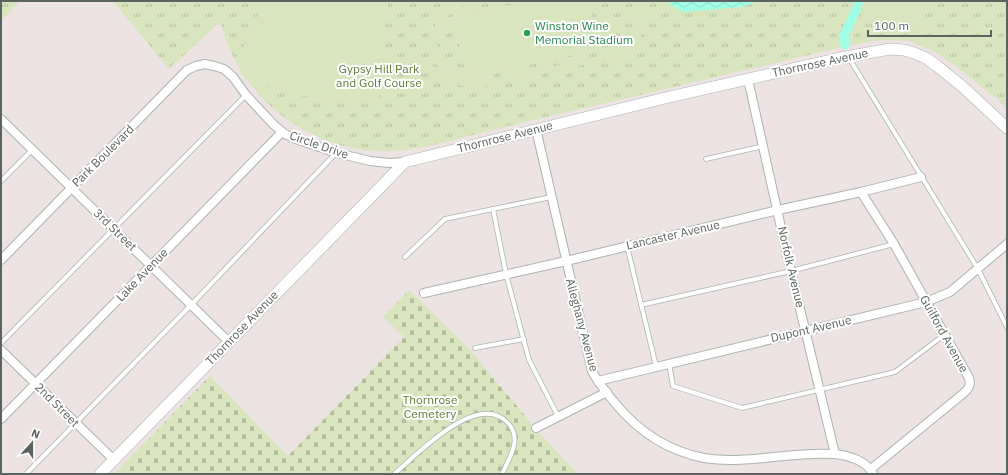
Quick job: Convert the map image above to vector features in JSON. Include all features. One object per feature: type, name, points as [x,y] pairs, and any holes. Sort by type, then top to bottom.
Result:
[{"type":"street","name":"Thornrose Avenue","points":[[100,474],[405,162],[536,129],[748,79],[848,56],[890,49],[904,50],[921,56],[945,72],[1007,128]]},
{"type":"street","name":"Park Boulevard","points":[[1,260],[187,70],[199,65],[212,65]]},
{"type":"street","name":"Circle Drive","points":[[212,65],[218,66],[228,72],[246,96],[282,132],[296,139],[337,152],[380,163],[405,162]]},
{"type":"street","name":"Norfolk Avenue","points":[[748,79],[791,271],[835,454]]},
{"type":"street","name":"3rd Street","points":[[1,119],[229,342]]},
{"type":"street","name":"Alleghany Avenue","points":[[536,129],[592,371],[606,392],[623,413],[642,431],[662,443],[690,454],[716,459],[835,454],[856,459],[872,472]]},
{"type":"street","name":"Lake Avenue","points":[[1,419],[282,132]]},
{"type":"street","name":"Lancaster Avenue","points":[[424,293],[921,177]]},
{"type":"street","name":"Guilford Avenue","points":[[861,192],[894,244],[969,378],[969,388],[872,472]]},
{"type":"street","name":"Dupont Avenue","points":[[598,381],[926,302],[950,292],[1007,244]]},
{"type":"street","name":"2nd Street","points":[[1,350],[114,460]]},
{"type":"street","points":[[536,428],[606,392]]},
{"type":"lane","points":[[848,56],[978,269],[1007,327]]},
{"type":"lane","points":[[1,343],[246,96]]},
{"type":"lane","points":[[706,159],[764,146]]},
{"type":"lane","points":[[1,181],[32,150]]},
{"type":"lane","points":[[26,474],[191,305],[337,152]]},
{"type":"lane","points":[[405,256],[445,219],[551,197]]},
{"type":"lane","points":[[493,210],[506,274],[529,360],[558,416]]},
{"type":"lane","points":[[641,305],[791,271],[894,244]]},
{"type":"lane","points":[[627,246],[656,366]]},
{"type":"lane","points":[[669,363],[673,386],[742,408],[895,372],[944,334]]},
{"type":"lane","points":[[475,348],[524,339]]},
{"type":"lane","points":[[394,474],[440,434],[474,416],[487,414],[496,415],[504,420],[510,425],[514,434],[514,447],[502,474]]},
{"type":"green space","points":[[1,1],[20,1],[1,21]]},
{"type":"green space","name":"Gypsy Hill Park and Golf Course","points":[[113,1],[1007,1],[1007,110],[998,100],[952,63],[931,50],[910,41],[881,40],[820,52],[429,146],[390,151],[362,150],[330,142],[312,134],[280,114],[266,102],[242,73],[227,43],[220,22],[169,69]]},
{"type":"green space","points":[[268,1],[388,1],[388,16],[383,28],[383,92],[375,99],[300,96],[246,80],[240,70],[242,52],[250,27]]},
{"type":"green space","points":[[472,1],[487,1],[466,5],[454,11],[444,20],[439,31],[437,42],[439,54],[444,64],[452,73],[463,80],[476,83],[610,54],[630,40],[634,33],[638,17],[635,1],[644,1],[646,18],[645,26],[638,41],[633,47],[619,57],[473,88],[457,84],[439,69],[434,58],[432,47],[432,36],[435,25],[442,15],[453,6]]},
{"type":"green space","name":"Winston Wine Memorial Stadium","points":[[528,1],[589,1],[600,49],[467,79],[453,18]]},
{"type":"green space","points":[[863,1],[927,1],[920,28],[860,12]]},
{"type":"green space","name":"Thornrose Cemetery","points":[[409,290],[471,351],[540,434],[578,474],[114,474],[210,376],[288,456],[404,337],[383,317]]},
{"type":"water","points":[[669,1],[759,1],[741,7],[683,12],[669,4]]},
{"type":"waterway","points":[[845,45],[844,35],[859,1]]},
{"type":"place","name":"Winston Wine Memorial Stadium","points":[[527,33]]}]
